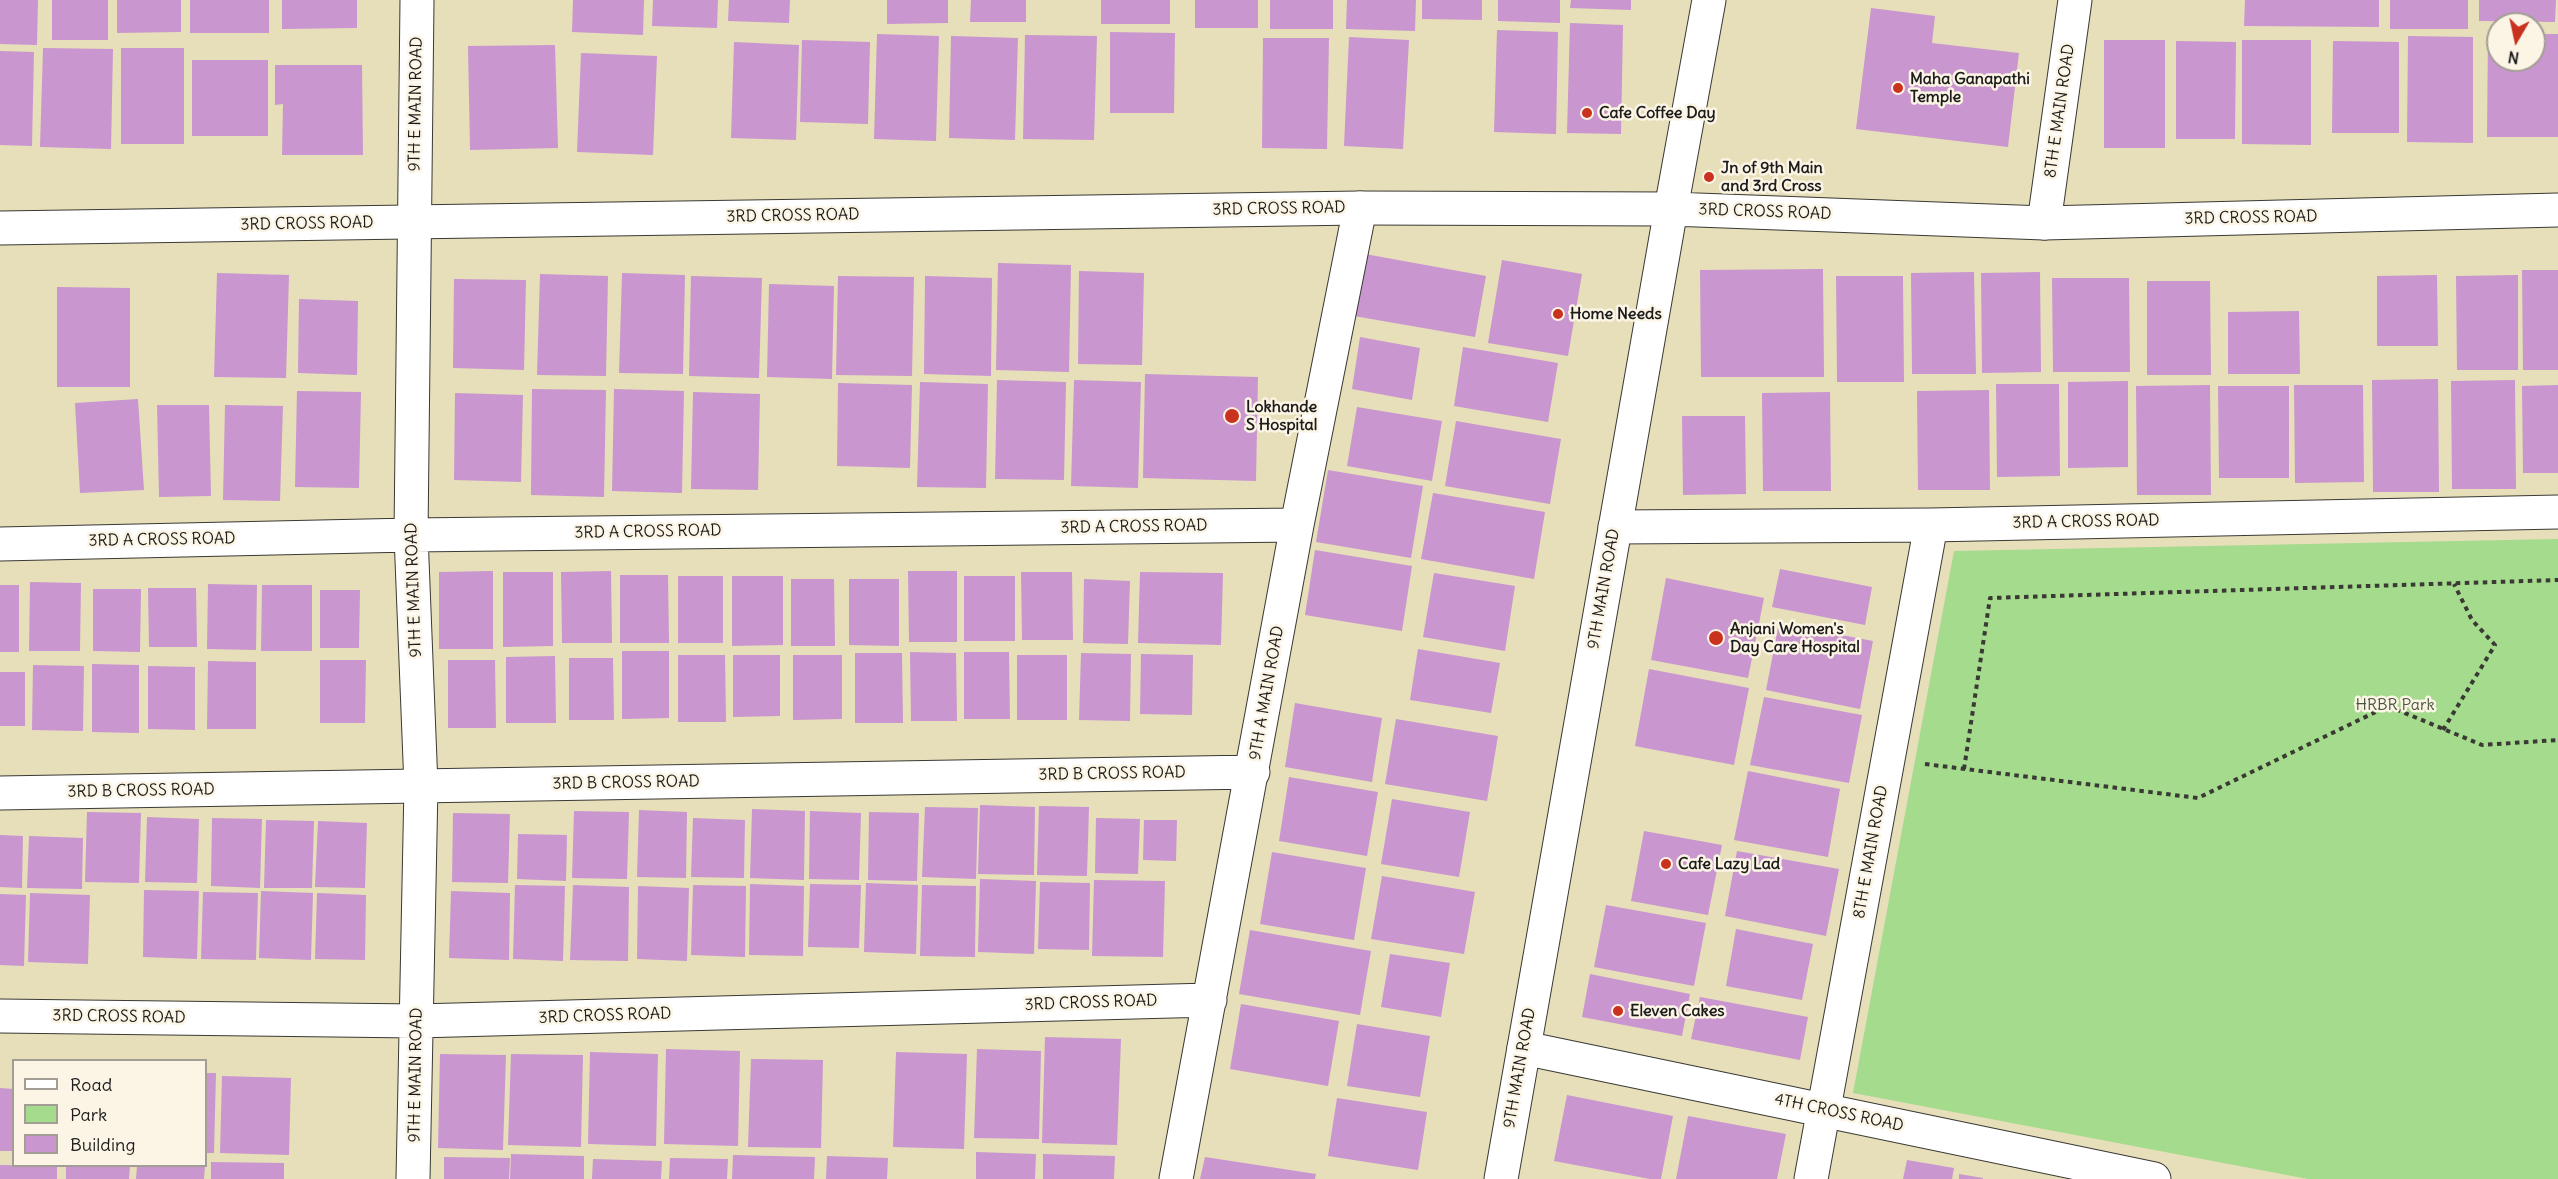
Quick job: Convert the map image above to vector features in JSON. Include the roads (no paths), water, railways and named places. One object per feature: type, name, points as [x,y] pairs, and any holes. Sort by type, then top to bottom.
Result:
[{"type":"street","name":"9TH E MAIN ROAD","points":[[413,1179],[421,786],[411,535],[417,0]]},
{"type":"street","name":"9TH MAIN ROAD","points":[[1501,1179],[1709,0]]},
{"type":"street","name":"8TH E MAIN ROAD","points":[[2044,223],[2076,0]]},
{"type":"street","name":"3RD CROSS ROAD","points":[[0,228],[1360,208],[1671,209],[2044,223],[2558,210]]},
{"type":"street","name":"9TH A MAIN ROAD","points":[[1176,1179],[1297,525],[1360,208]]},
{"type":"street","name":"3RD A CROSS ROAD","points":[[1615,527],[1931,525],[2558,512]]},
{"type":"street","name":"3RD A CROSS ROAD","points":[[0,544],[411,535],[1297,525]]},
{"type":"street","name":"8TH E MAIN ROAD","points":[[1811,1179],[1931,525]]},
{"type":"street","name":"3RD B CROSS ROAD","points":[[0,793],[1253,772]]},
{"type":"street","name":"3RD CROSS ROAD","points":[[0,1016],[417,1021],[1210,1000]]},
{"type":"street","name":"4TH CROSS ROAD","points":[[1524,1048],[1824,1110],[2100,1174],[2154,1179]]},
{"type":"place","name":"Maha Ganapathi Temple","points":[[1898,88]]},
{"type":"place","name":"Cafe Coffee Day","points":[[1587,113]]},
{"type":"place","name":"Jn of 9th Main and 3rd Cross","points":[[1709,177]]},
{"type":"place","name":"Home Needs","points":[[1558,314]]},
{"type":"place","name":"Lokhande S Hospital","points":[[1232,416]]},
{"type":"place","name":"Anjani Women's Day Care Hospital","points":[[1716,638]]},
{"type":"place","name":"Cafe Lazy Lad","points":[[1666,864]]},
{"type":"place","name":"Eleven Cakes","points":[[1618,1011]]},
{"type":"park label","name":"HRBR Park","points":[[2395,705]]}]
